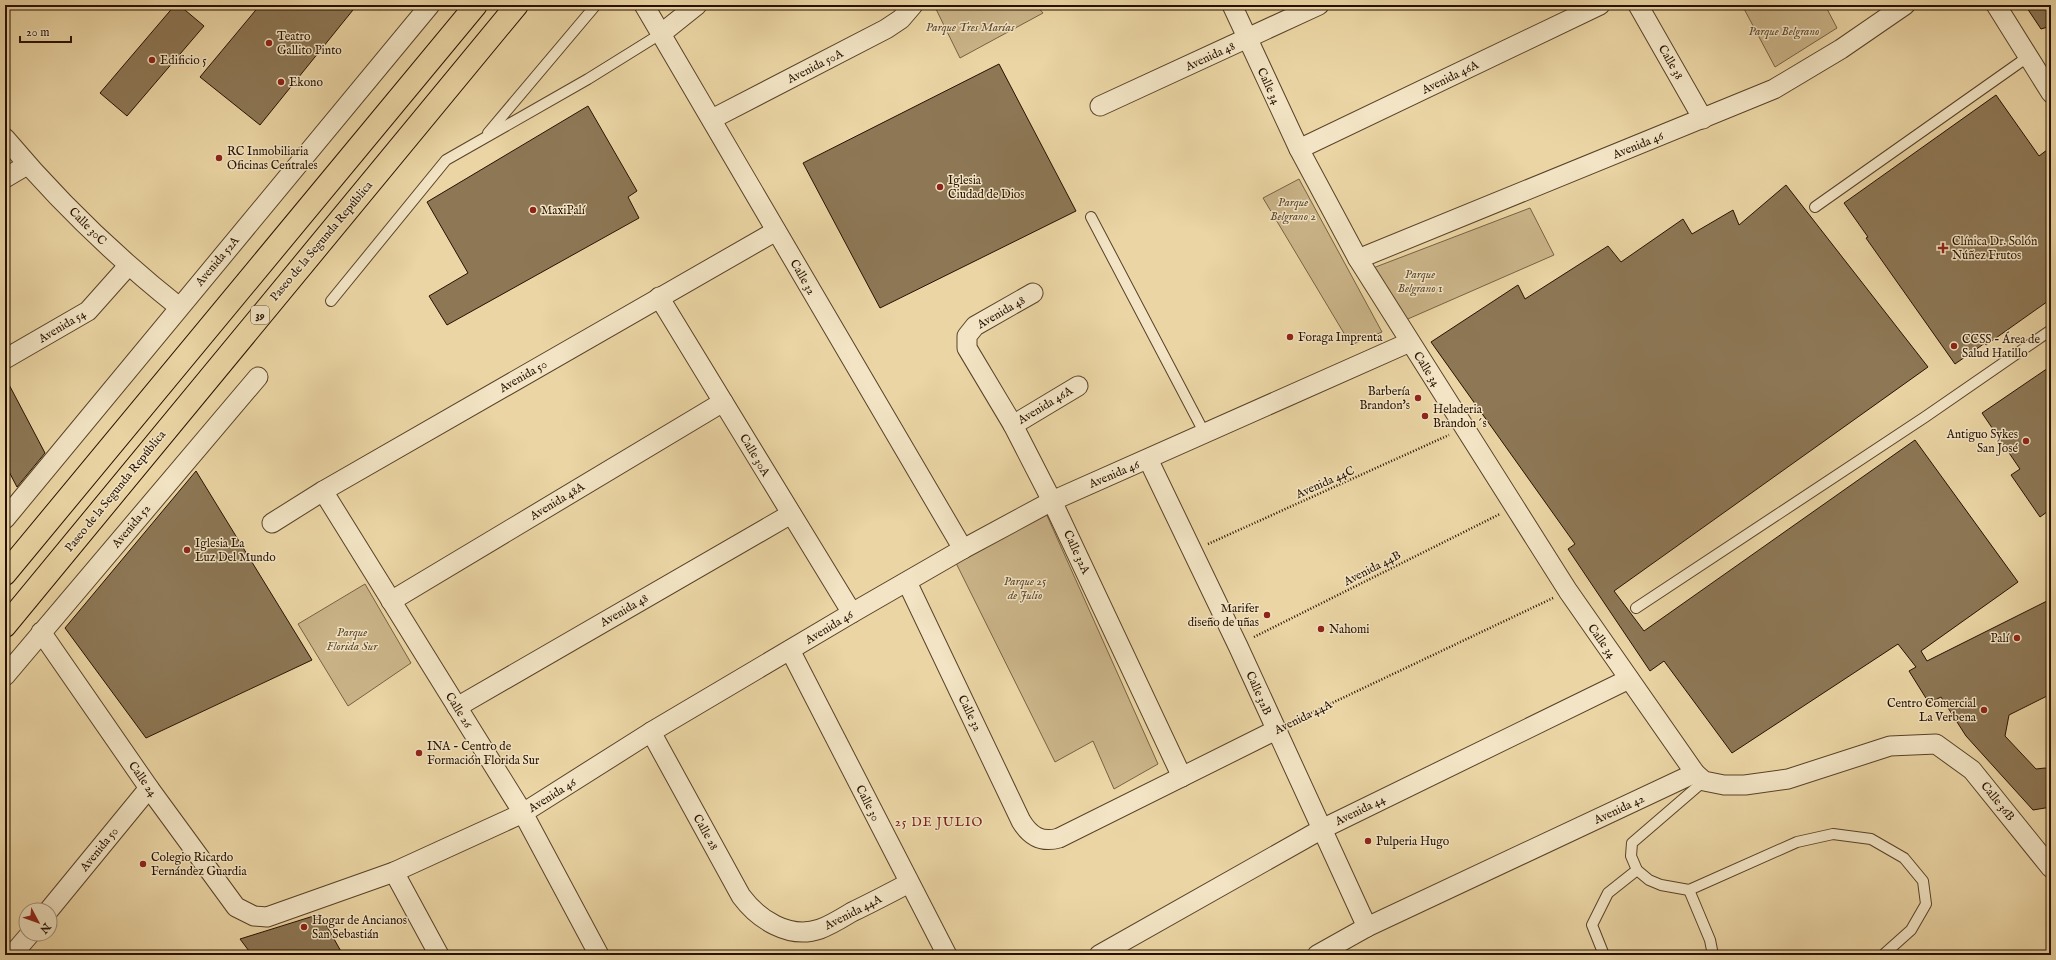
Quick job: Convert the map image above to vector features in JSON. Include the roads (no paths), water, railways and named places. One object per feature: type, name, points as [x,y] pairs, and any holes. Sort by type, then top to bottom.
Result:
[{"type":"highway","points":[[5,574],[476,5]]},
{"type":"highway","name":"Paseo de la Segunda República","points":[[5,626],[517,5]]},
{"type":"street","name":"Avenida 52A","points":[[5,519],[430,5]]},
{"type":"street","name":"Calle 32","points":[[644,5],[662,33],[963,549]]},
{"type":"street","points":[[662,33],[698,5]]},
{"type":"street","name":"Avenida 50A","points":[[712,119],[886,29],[901,19],[913,5]]},
{"type":"street","name":"Calle 34","points":[[1232,5],[1246,38],[1299,149],[1358,258],[1568,591],[1699,777]]},
{"type":"street","name":"Avenida 48","points":[[1100,106],[1319,5]]},
{"type":"street","name":"Avenida 46A","points":[[1299,149],[1600,5]]},
{"type":"street","name":"Calle 38","points":[[1638,5],[1703,118]]},
{"type":"street","name":"Avenida 46","points":[[1358,258],[1774,89],[1841,49],[1905,5]]},
{"type":"street","points":[[1996,5],[2051,93]]},
{"type":"street","name":"Calle 30C","points":[[5,138],[27,165],[128,266],[179,307]]},
{"type":"street","points":[[5,178],[27,165]]},
{"type":"street","name":"Avenida 50","points":[[272,523],[776,230]]},
{"type":"street","name":"Avenida 54","points":[[5,360],[88,311],[128,266]]},
{"type":"street","name":"Avenida 48","points":[[969,332],[982,321],[1033,293]]},
{"type":"street","name":"Calle 30A","points":[[659,297],[852,613]]},
{"type":"street","name":"Calle 32A","points":[[969,332],[966,340],[967,348],[1013,425],[1052,501],[1182,777]]},
{"type":"street","name":"Avenida 46","points":[[254,916],[267,917],[394,872],[523,813],[651,732],[852,613],[963,549],[1052,501],[1148,460],[1410,342]]},
{"type":"street","name":"Avenida 52","points":[[5,676],[258,377]]},
{"type":"street","name":"Avenida 46A","points":[[1013,425],[1078,386]]},
{"type":"street","name":"Avenida 48A","points":[[391,600],[722,402]]},
{"type":"street","name":"Calle 32B","points":[[1148,460],[1238,646],[1367,927]]},
{"type":"street","name":"Calle 26","points":[[323,492],[523,813],[599,955]]},
{"type":"street","name":"Avenida 48","points":[[457,707],[791,514]]},
{"type":"street","name":"Calle 32","points":[[906,582],[1022,820],[1029,833],[1039,839]]},
{"type":"street","name":"Calle 24","points":[[41,632],[149,788],[236,907],[254,916]]},
{"type":"street","name":"Calle 30","points":[[790,650],[947,955]]},
{"type":"street","name":"Avenida 44","points":[[1099,955],[1322,829],[1629,679]]},
{"type":"street","name":"Avenida 44A","points":[[1039,839],[1048,840],[1059,838],[1276,730]]},
{"type":"street","name":"Calle 28","points":[[651,732],[741,896],[751,909],[772,924]]},
{"type":"street","name":"Calle 36B","points":[[1699,777],[1724,785],[1788,779],[1890,746],[1936,744],[1972,770],[2051,868]]},
{"type":"street","name":"Avenida 42","points":[[1317,955],[1367,927],[1699,777]]},
{"type":"street","name":"Avenida 50","points":[[56,902],[149,788]]},
{"type":"street","points":[[394,872],[439,955]]},
{"type":"street","name":"Avenida 44A","points":[[772,924],[780,928],[796,931],[820,929],[909,883]]},
{"type":"street","points":[[12,955],[23,942]]},
{"type":"lane","points":[[484,138],[595,6]]},
{"type":"lane","points":[[331,301],[446,160],[588,79],[662,33]]},
{"type":"lane","points":[[1815,207],[2029,56]]},
{"type":"lane","points":[[1091,217],[1205,434]]},
{"type":"lane","points":[[1636,608],[1925,417],[2051,330]]},
{"type":"lane","points":[[1699,777],[1632,843],[1631,856],[1637,870],[1649,880],[1661,885],[1689,890],[1797,842],[1833,834],[1871,839],[1904,858],[1923,881],[1926,904],[1912,930],[1883,955]]},
{"type":"lane","points":[[1604,955],[1592,925],[1608,893],[1637,870]]},
{"type":"lane","points":[[1689,890],[1710,940],[1713,955]]},
{"type":"place","name":"Teatro Gallito Pinto","points":[[269,43]]},
{"type":"place","name":"Edificio 5","points":[[152,60]]},
{"type":"place","name":"Ekono","points":[[281,82]]},
{"type":"place","name":"RC Inmobiliaria Oficinas Centrales","points":[[219,158]]},
{"type":"place","name":"Iglesia Ciudad de Dios","points":[[940,187]]},
{"type":"place","name":"MaxiPalí","points":[[533,210]]},
{"type":"place","name":"Clínica Dr. Solón Núñez Frutos","points":[[1943,248]]},
{"type":"place","name":"Foraga Imprenta","points":[[1290,337]]},
{"type":"place","name":"CCSS - Área de Salud Hatillo","points":[[1954,346]]},
{"type":"place","name":"Barbería Brandon's","points":[[1418,398]]},
{"type":"place","name":"Heladeria Brandon´s","points":[[1425,416]]},
{"type":"place","name":"Antiguo Sykes San José","points":[[2026,441]]},
{"type":"place","name":"Iglesia La Luz Del Mundo","points":[[187,550]]},
{"type":"place","name":"Marifer diseño de uñas","points":[[1267,615]]},
{"type":"place","name":"Nahomi","points":[[1321,629]]},
{"type":"place","name":"Palí","points":[[2017,638]]},
{"type":"place","name":"Centro Comercial La Verbena","points":[[1984,710]]},
{"type":"place","name":"INA - Centro de Formación Florida Sur","points":[[419,753]]},
{"type":"place","name":"Pulperia Hugo","points":[[1368,841]]},
{"type":"place","name":"Colegio Ricardo Fernández Guardia","points":[[143,864]]},
{"type":"place","name":"Hogar de Ancianos San Sebastián","points":[[304,927]]},
{"type":"district","name":"25 DE JULIO","points":[[939,821]]},
{"type":"park label","name":"Parque Tres Marías","points":[[970,27]]},
{"type":"park label","name":"Parque Belgrano","points":[[1784,31]]},
{"type":"park label","name":"Parque Belgrano 2","points":[[1293,209]]},
{"type":"park label","name":"Parque Belgrano 1","points":[[1420,281]]},
{"type":"park label","name":"Parque 25 de Julio","points":[[1025,588]]},
{"type":"park label","name":"Parque Florida Sur","points":[[352,639]]}]
